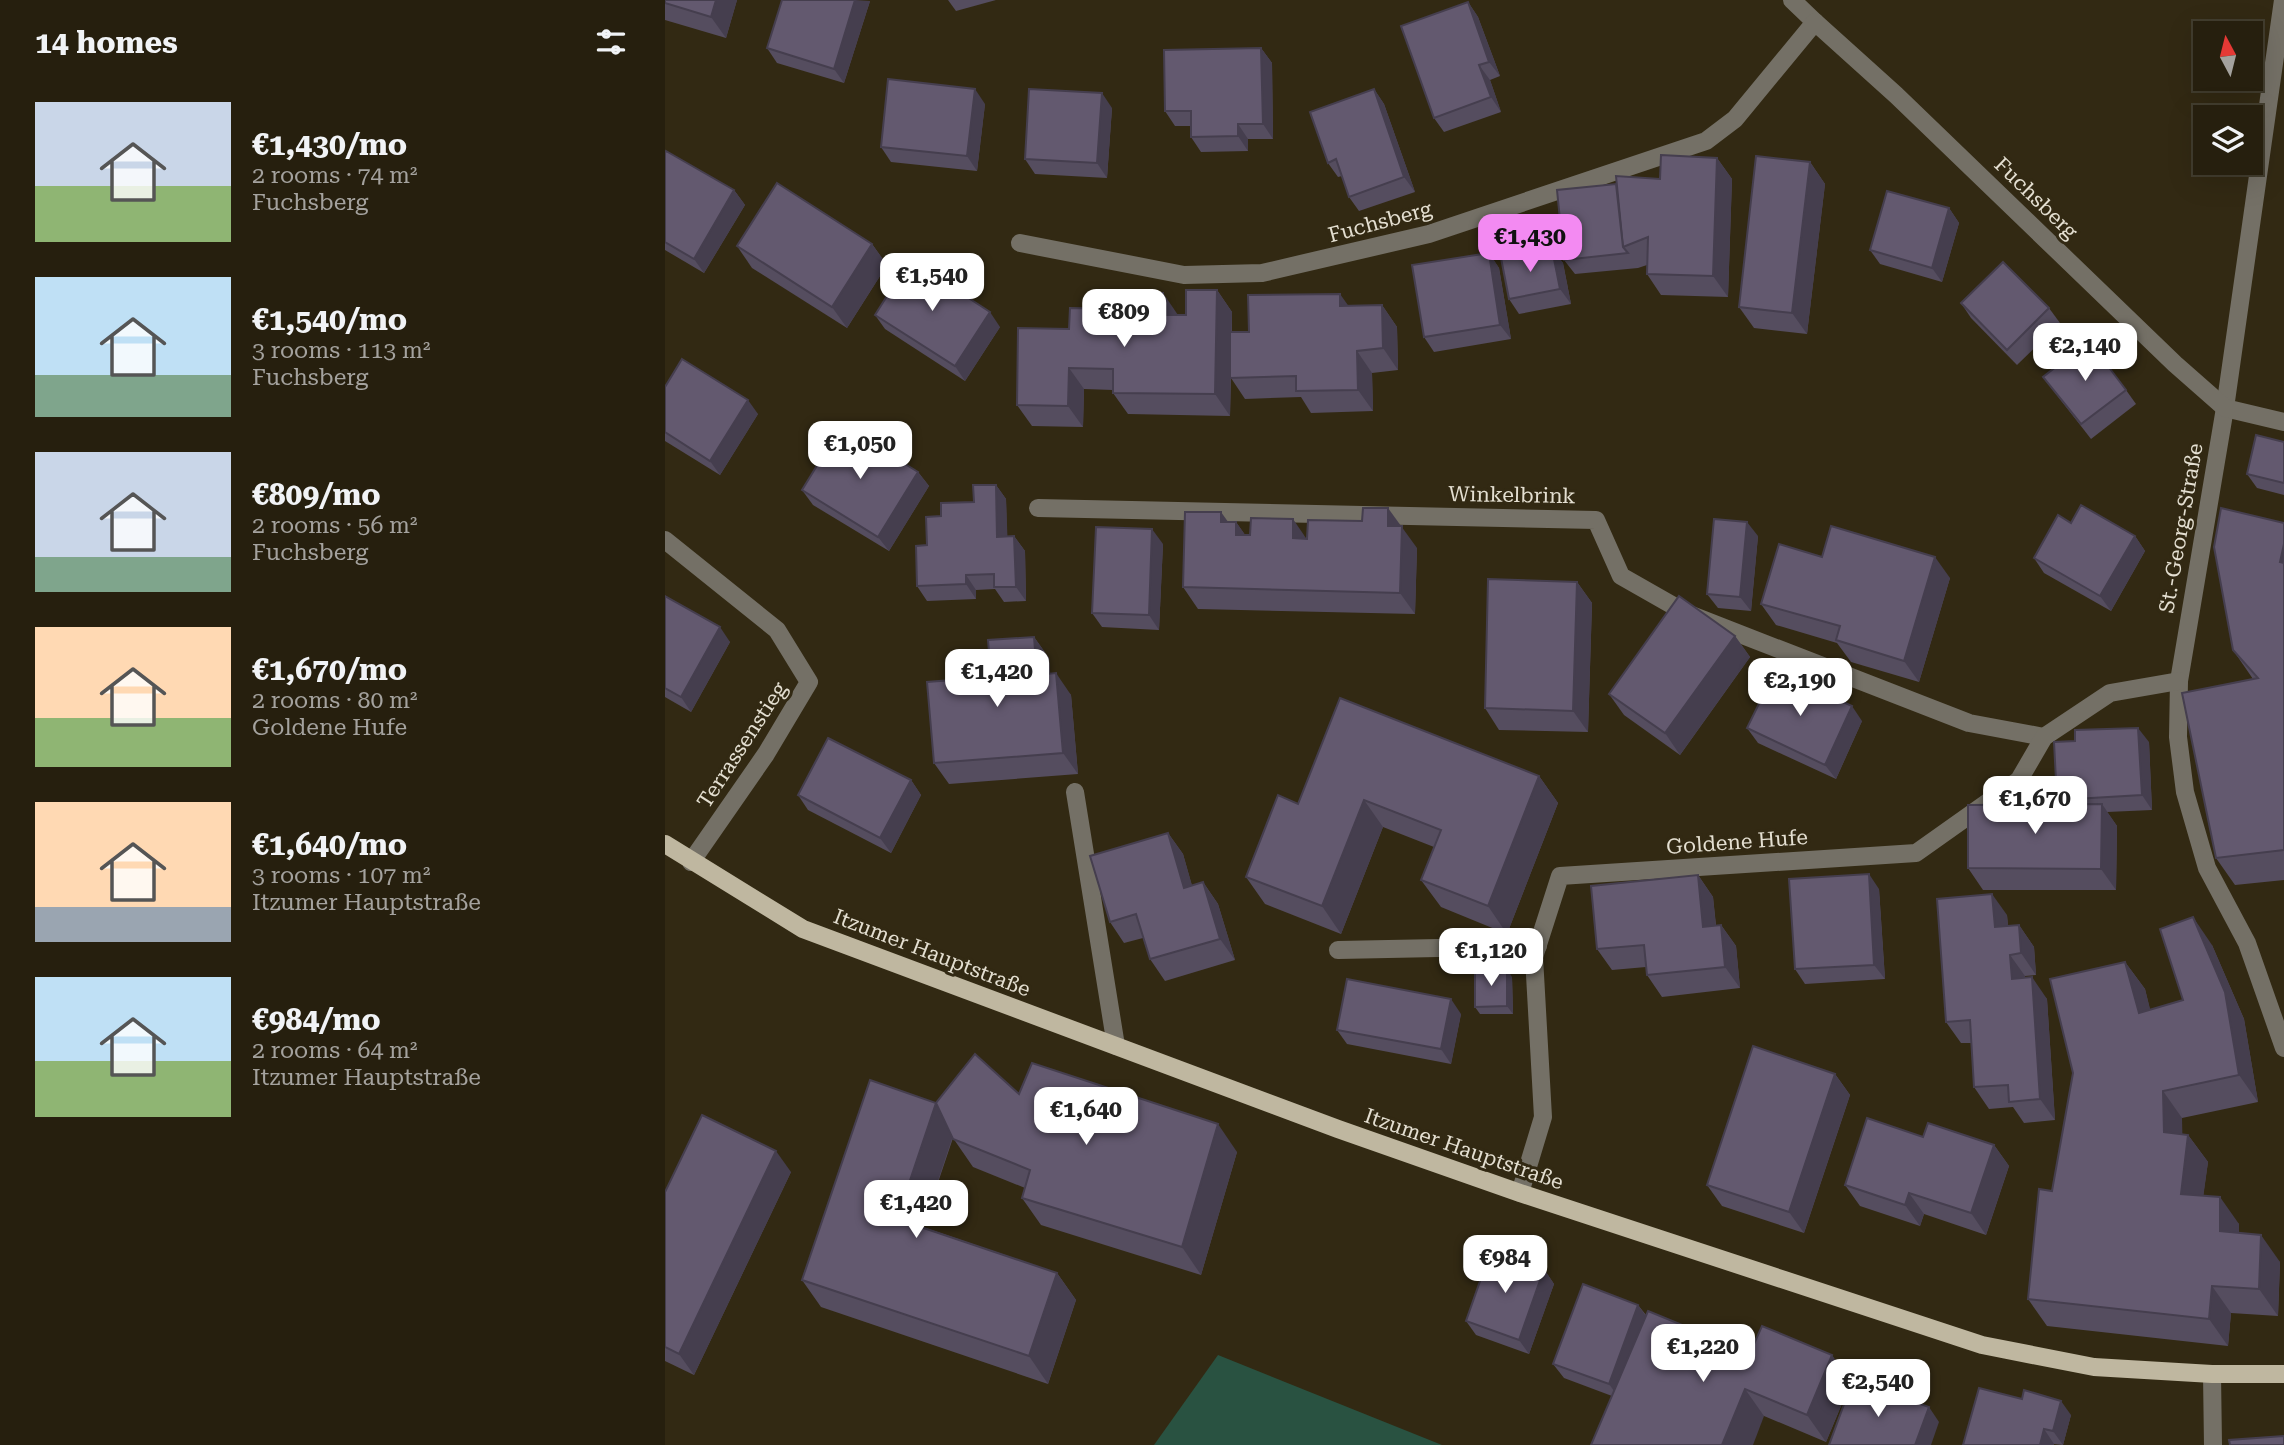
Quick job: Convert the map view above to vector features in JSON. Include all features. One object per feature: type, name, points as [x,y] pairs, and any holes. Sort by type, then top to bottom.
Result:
[{"type":"main road","name":"Itzumer Hauptstraße","points":[[665,844],[803,929],[1338,1129],[1520,1193],[1982,1345],[2094,1367],[2212,1374],[2284,1374]]},
{"type":"street","name":"Fuchsberg","points":[[1792,0],[1896,95],[2175,364],[2225,408]]},
{"type":"street","name":"St.-Georg-Straße","points":[[2282,12],[2225,408],[2179,681],[2178,737],[2185,792],[2207,868],[2248,943],[2284,1048]]},
{"type":"street","name":"Fuchsberg","points":[[1020,243],[1184,275],[1262,273],[1429,234],[1706,141],[1735,119],[1815,22]]},
{"type":"street","points":[[2225,408],[2284,422]]},
{"type":"street","name":"Winkelbrink","points":[[1038,508],[1596,520],[1621,576],[1686,614],[1969,723],[2044,737]]},
{"type":"street","name":"Terrassenstieg","points":[[665,540],[777,630],[809,682],[766,754],[691,862]]},
{"type":"street","name":"Goldene Hufe","points":[[1520,1193],[1543,1117],[1534,957],[1560,876],[1916,853],[2019,780],[2044,737],[2110,693],[2179,681]]},
{"type":"street","points":[[1075,792],[1116,1046]]},
{"type":"street","points":[[1338,950],[1538,946]]},
{"type":"street","points":[[2212,1374],[2213,1445]]},
{"type":"green space","points":[[1218,1355],[1442,1445],[1154,1445]]},
{"type":"building","points":[[665,0],[716,0],[711,17],[665,3]]},
{"type":"building","points":[[782,0],[855,0],[834,69],[767,48]]},
{"type":"building","points":[[1468,2],[1489,62],[1479,65],[1491,97],[1434,118],[1401,26]]},
{"type":"building","points":[[1261,48],[1263,124],[1238,124],[1238,136],[1191,137],[1191,111],[1165,111],[1164,50]]},
{"type":"building","points":[[888,79],[975,89],[967,156],[881,147]]},
{"type":"building","points":[[1029,89],[1102,93],[1097,163],[1025,159]]},
{"type":"building","points":[[1374,89],[1404,177],[1349,197],[1336,159],[1328,163],[1310,112]]},
{"type":"building","points":[[666,151],[734,190],[694,259],[665,242]]},
{"type":"building","points":[[1661,155],[1717,158],[1713,276],[1647,274],[1648,237],[1623,247],[1616,176],[1660,179]]},
{"type":"building","points":[[1756,156],[1810,162],[1792,313],[1739,307]]},
{"type":"building","points":[[777,183],[872,244],[832,307],[737,246]]},
{"type":"building","points":[[1616,184],[1623,247],[1628,253],[1564,260],[1557,190]]},
{"type":"building","points":[[1887,191],[1949,208],[1932,268],[1870,250]]},
{"type":"building","points":[[1552,249],[1560,289],[1509,299],[1501,258]]},
{"type":"building","points":[[1489,253],[1500,325],[1424,337],[1412,265]]},
{"type":"building","points":[[910,260],[990,312],[955,366],[875,315]]},
{"type":"building","points":[[2003,262],[2049,308],[2007,350],[1961,303]]},
{"type":"building","points":[[1186,290],[1217,290],[1215,394],[1113,393],[1113,369],[1069,368],[1068,406],[1017,405],[1018,328],[1069,329],[1070,308],[1121,309],[1121,293],[1163,293],[1162,315],[1186,315]]},
{"type":"building","points":[[1340,294],[1340,306],[1382,305],[1383,348],[1357,351],[1358,390],[1296,391],[1296,376],[1230,378],[1230,332],[1249,332],[1248,295]]},
{"type":"building","points":[[2089,341],[2126,390],[2081,424],[2043,377]]},
{"type":"building","points":[[682,359],[748,400],[710,461],[665,432],[665,387]]},
{"type":"building","points":[[842,425],[918,472],[878,537],[802,490]]},
{"type":"building","points":[[2256,435],[2284,442],[2284,483],[2247,474]]},
{"type":"building","points":[[973,485],[996,485],[997,537],[1014,536],[1016,587],[994,587],[994,574],[966,575],[966,584],[917,586],[916,546],[927,545],[926,517],[941,516],[941,503],[974,502]]},
{"type":"building","points":[[2081,505],[2135,536],[2100,596],[2034,558],[2058,515],[2071,523]]},
{"type":"building","points":[[1363,508],[1388,508],[1388,526],[1402,526],[1400,593],[1183,587],[1185,512],[1221,512],[1221,522],[1236,522],[1236,535],[1250,535],[1251,518],[1293,519],[1293,538],[1307,539],[1308,520],[1362,521]]},
{"type":"building","points":[[2221,508],[2284,523],[2284,544],[2280,562],[2284,563],[2284,850],[2216,858],[2182,693],[2258,678],[2233,650],[2214,547]]},
{"type":"building","points":[[1714,519],[1747,522],[1740,597],[1707,594]]},
{"type":"building","points":[[1831,526],[1935,557],[1904,661],[1836,640],[1840,626],[1761,604],[1779,544],[1822,557]]},
{"type":"building","points":[[1096,527],[1152,529],[1149,615],[1092,613]]},
{"type":"building","points":[[1488,579],[1577,582],[1573,711],[1485,708]]},
{"type":"building","points":[[665,596],[720,627],[681,697],[665,688]]},
{"type":"building","points":[[1679,596],[1735,636],[1665,733],[1609,694]]},
{"type":"building","points":[[1034,637],[1037,675],[1056,673],[1063,753],[934,763],[927,682],[991,677],[988,640]]},
{"type":"building","points":[[1775,671],[1852,706],[1825,765],[1747,728]]},
{"type":"building","points":[[1340,698],[1539,776],[1488,906],[1421,880],[1441,830],[1364,800],[1322,906],[1246,877],[1278,795],[1298,804]]},
{"type":"building","points":[[2138,728],[2142,795],[2057,800],[2054,742],[2075,741],[2075,730]]},
{"type":"building","points":[[828,738],[911,780],[880,838],[798,795]]},
{"type":"building","points":[[2102,804],[2101,869],[1968,868],[1968,805]]},
{"type":"building","points":[[1168,833],[1184,888],[1203,882],[1220,939],[1150,959],[1136,914],[1110,922],[1090,856]]},
{"type":"building","points":[[1869,874],[1874,965],[1795,969],[1789,879]]},
{"type":"building","points":[[1698,875],[1703,927],[1721,925],[1725,967],[1647,975],[1644,945],[1597,949],[1591,886]]},
{"type":"building","points":[[1992,894],[1995,927],[2019,925],[2021,953],[2010,955],[2012,979],[2032,977],[2040,1099],[2009,1102],[2008,1085],[1974,1087],[1970,1020],[1946,1022],[1937,899]]},
{"type":"building","points":[[2193,917],[2225,992],[2239,1075],[2163,1091],[2164,1132],[2188,1135],[2181,1194],[2220,1197],[2220,1231],[2261,1235],[2259,1289],[2212,1286],[2209,1319],[2028,1299],[2039,1189],[2052,1191],[2073,1073],[2050,979],[2125,962],[2139,1013],[2183,1000],[2160,929]]},
{"type":"building","points":[[1475,969],[1507,969],[1507,1006],[1475,1007]]},
{"type":"building","points":[[1347,979],[1451,999],[1441,1049],[1337,1030]]},
{"type":"building","points":[[1753,1046],[1835,1074],[1789,1212],[1707,1185]]},
{"type":"building","points":[[975,1054],[1019,1094],[1032,1063],[1218,1124],[1182,1247],[1022,1198],[1030,1170],[953,1139],[936,1103]]},
{"type":"building","points":[[870,1080],[936,1103],[897,1219],[1057,1273],[1029,1356],[802,1280]]},
{"type":"building","points":[[702,1115],[776,1151],[679,1354],[665,1347],[665,1192]]},
{"type":"building","points":[[1867,1118],[1923,1137],[1928,1123],[1994,1145],[1971,1213],[1909,1193],[1905,1205],[1845,1185]]},
{"type":"building","points":[[1491,1250],[1544,1269],[1519,1340],[1466,1321]]},
{"type":"building","points":[[1583,1284],[1638,1305],[1609,1384],[1553,1364]]},
{"type":"building","points":[[1648,1311],[1750,1353],[1762,1326],[1832,1355],[1807,1415],[1745,1389],[1722,1445],[1591,1445]]},
{"type":"building","points":[[1853,1380],[1929,1407],[1915,1445],[1829,1445]]},
{"type":"building","points":[[1979,1388],[2022,1399],[2024,1390],[2061,1401],[2053,1431],[2044,1429],[2040,1445],[1963,1445]]},
{"type":"building","points":[[2284,1436],[2284,1445],[2230,1445],[2229,1440]]}]
